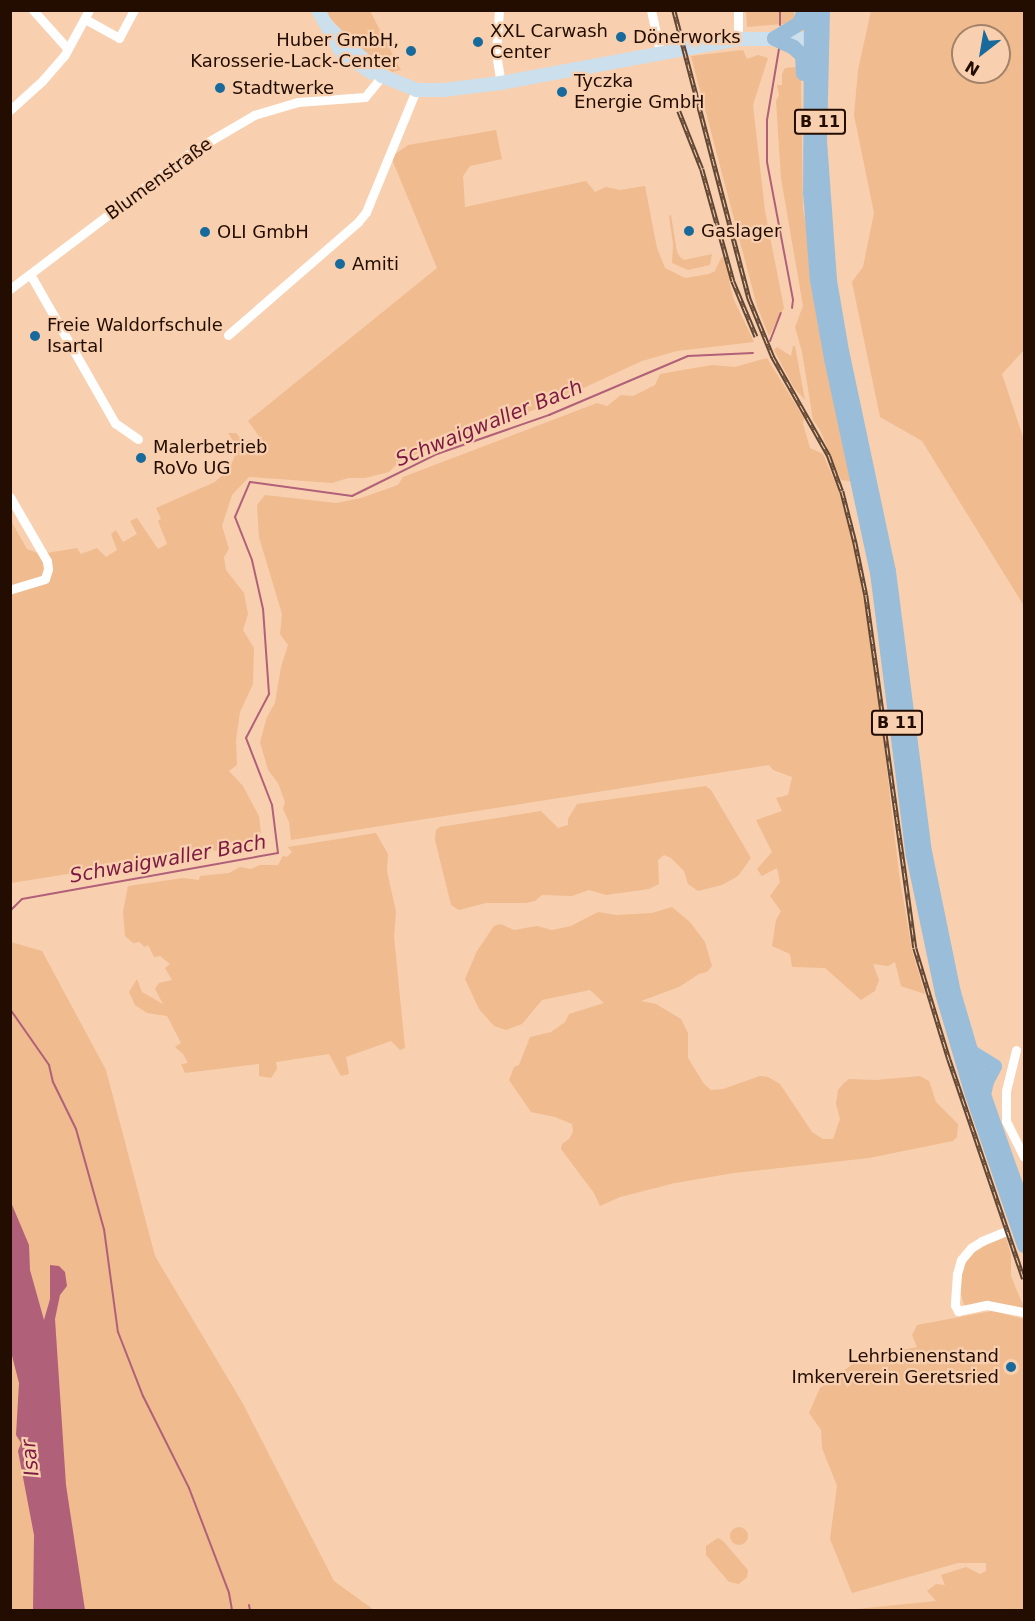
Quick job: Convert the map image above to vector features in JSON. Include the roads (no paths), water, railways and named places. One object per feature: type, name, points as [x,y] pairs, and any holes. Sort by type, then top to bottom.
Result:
[{"type":"main road","points":[[774,38],[799,23],[804,10]]},
{"type":"main road","name":"B 11","points":[[811,10],[816,39],[819,140],[829,280],[841,350],[888,571],[924,851],[953,992],[983,1094],[1024,1210]]},
{"type":"main road","name":"B 11","points":[[822,10],[816,39],[810,103],[810,192],[817,280],[831,358],[865,505],[877,573],[914,855],[927,928],[942,993],[969,1084],[1024,1245]]},
{"type":"main road","points":[[774,38],[793,47],[802,55],[804,84],[810,103]]},
{"type":"main road","points":[[970,1051],[994,1066],[986,1081],[983,1094]]},
{"type":"street","points":[[33,10],[68,49]]},
{"type":"street","points":[[10,110],[42,81],[68,49],[87,15],[119,38],[134,10]]},
{"type":"street","points":[[318,10],[329,28],[382,75],[416,90],[443,90],[501,83],[738,39],[816,39]]},
{"type":"street","points":[[499,10],[496,53],[501,83]]},
{"type":"street","points":[[651,10],[660,52]]},
{"type":"street","points":[[738,10],[738,39]]},
{"type":"street","name":"Blumenstraße","points":[[10,288],[190,152],[254,116],[298,102],[365,98],[382,75]]},
{"type":"street","points":[[228,335],[358,222],[366,212],[416,90]]},
{"type":"street","points":[[30,274],[115,423],[138,439]]},
{"type":"street","points":[[10,497],[47,561],[48,573],[40,581],[10,590]]},
{"type":"street","points":[[1016,1050],[1006,1091],[1006,1121],[1024,1157]]},
{"type":"street","points":[[994,1066],[1011,1066]]},
{"type":"street","points":[[1004,1232],[982,1240],[971,1248],[962,1260],[957,1274],[955,1305],[958,1311],[987,1305],[1024,1312]]},
{"type":"water","name":"Isar","points":[[10,1200],[29,1245],[30,1270],[44,1320],[50,1299],[50,1265],[59,1266],[65,1272],[67,1286],[60,1295],[55,1319],[66,1485],[85,1610],[33,1610],[34,1535],[18,1451],[21,1443],[16,1435],[19,1383],[11,1352]]},
{"type":"waterway","name":"Schwaigwaller Bach","points":[[780,10],[780,25]]},
{"type":"waterway","name":"Schwaigwaller Bach","points":[[779,49],[767,120],[767,162],[793,300],[792,308]]},
{"type":"waterway","name":"Schwaigwaller Bach","points":[[770,341],[781,313]]},
{"type":"waterway","name":"Schwaigwaller Bach","points":[[10,911],[22,899],[278,853],[272,805],[246,738],[269,694],[263,609],[252,560],[235,517],[250,482],[352,496],[437,454],[549,415],[688,356],[753,353]]},
{"type":"waterway","points":[[10,1009],[49,1065],[53,1082],[76,1129],[104,1229],[118,1332],[143,1396],[189,1488],[229,1593],[232,1610]]},
{"type":"waterway","points":[[249,1605],[250,1610]]},
{"type":"railway","points":[[674,10],[749,298],[773,357],[829,456],[842,491],[866,595],[915,948],[949,1059],[1024,1279]]},
{"type":"railway","points":[[679,111],[702,169],[733,281],[756,336]]},
{"type":"place","name":"Dönerworks","points":[[621,37]]},
{"type":"place","name":"XXL Carwash Center","points":[[478,42]]},
{"type":"place","name":"Huber GmbH, Karosserie-Lack-Center","points":[[411,51]]},
{"type":"place","name":"Stadtwerke","points":[[220,88]]},
{"type":"place","name":"Tyczka Energie GmbH","points":[[562,92]]},
{"type":"place","name":"Gaslager","points":[[689,231]]},
{"type":"place","name":"OLI GmbH","points":[[205,232]]},
{"type":"place","name":"Amiti","points":[[340,264]]},
{"type":"place","name":"Freie Waldorfschule Isartal","points":[[35,336]]},
{"type":"place","name":"Malerbetrieb RoVo UG","points":[[141,458]]},
{"type":"place","name":"Lehrbienenstand Imkerverein Geretsried","points":[[1011,1367]]}]
